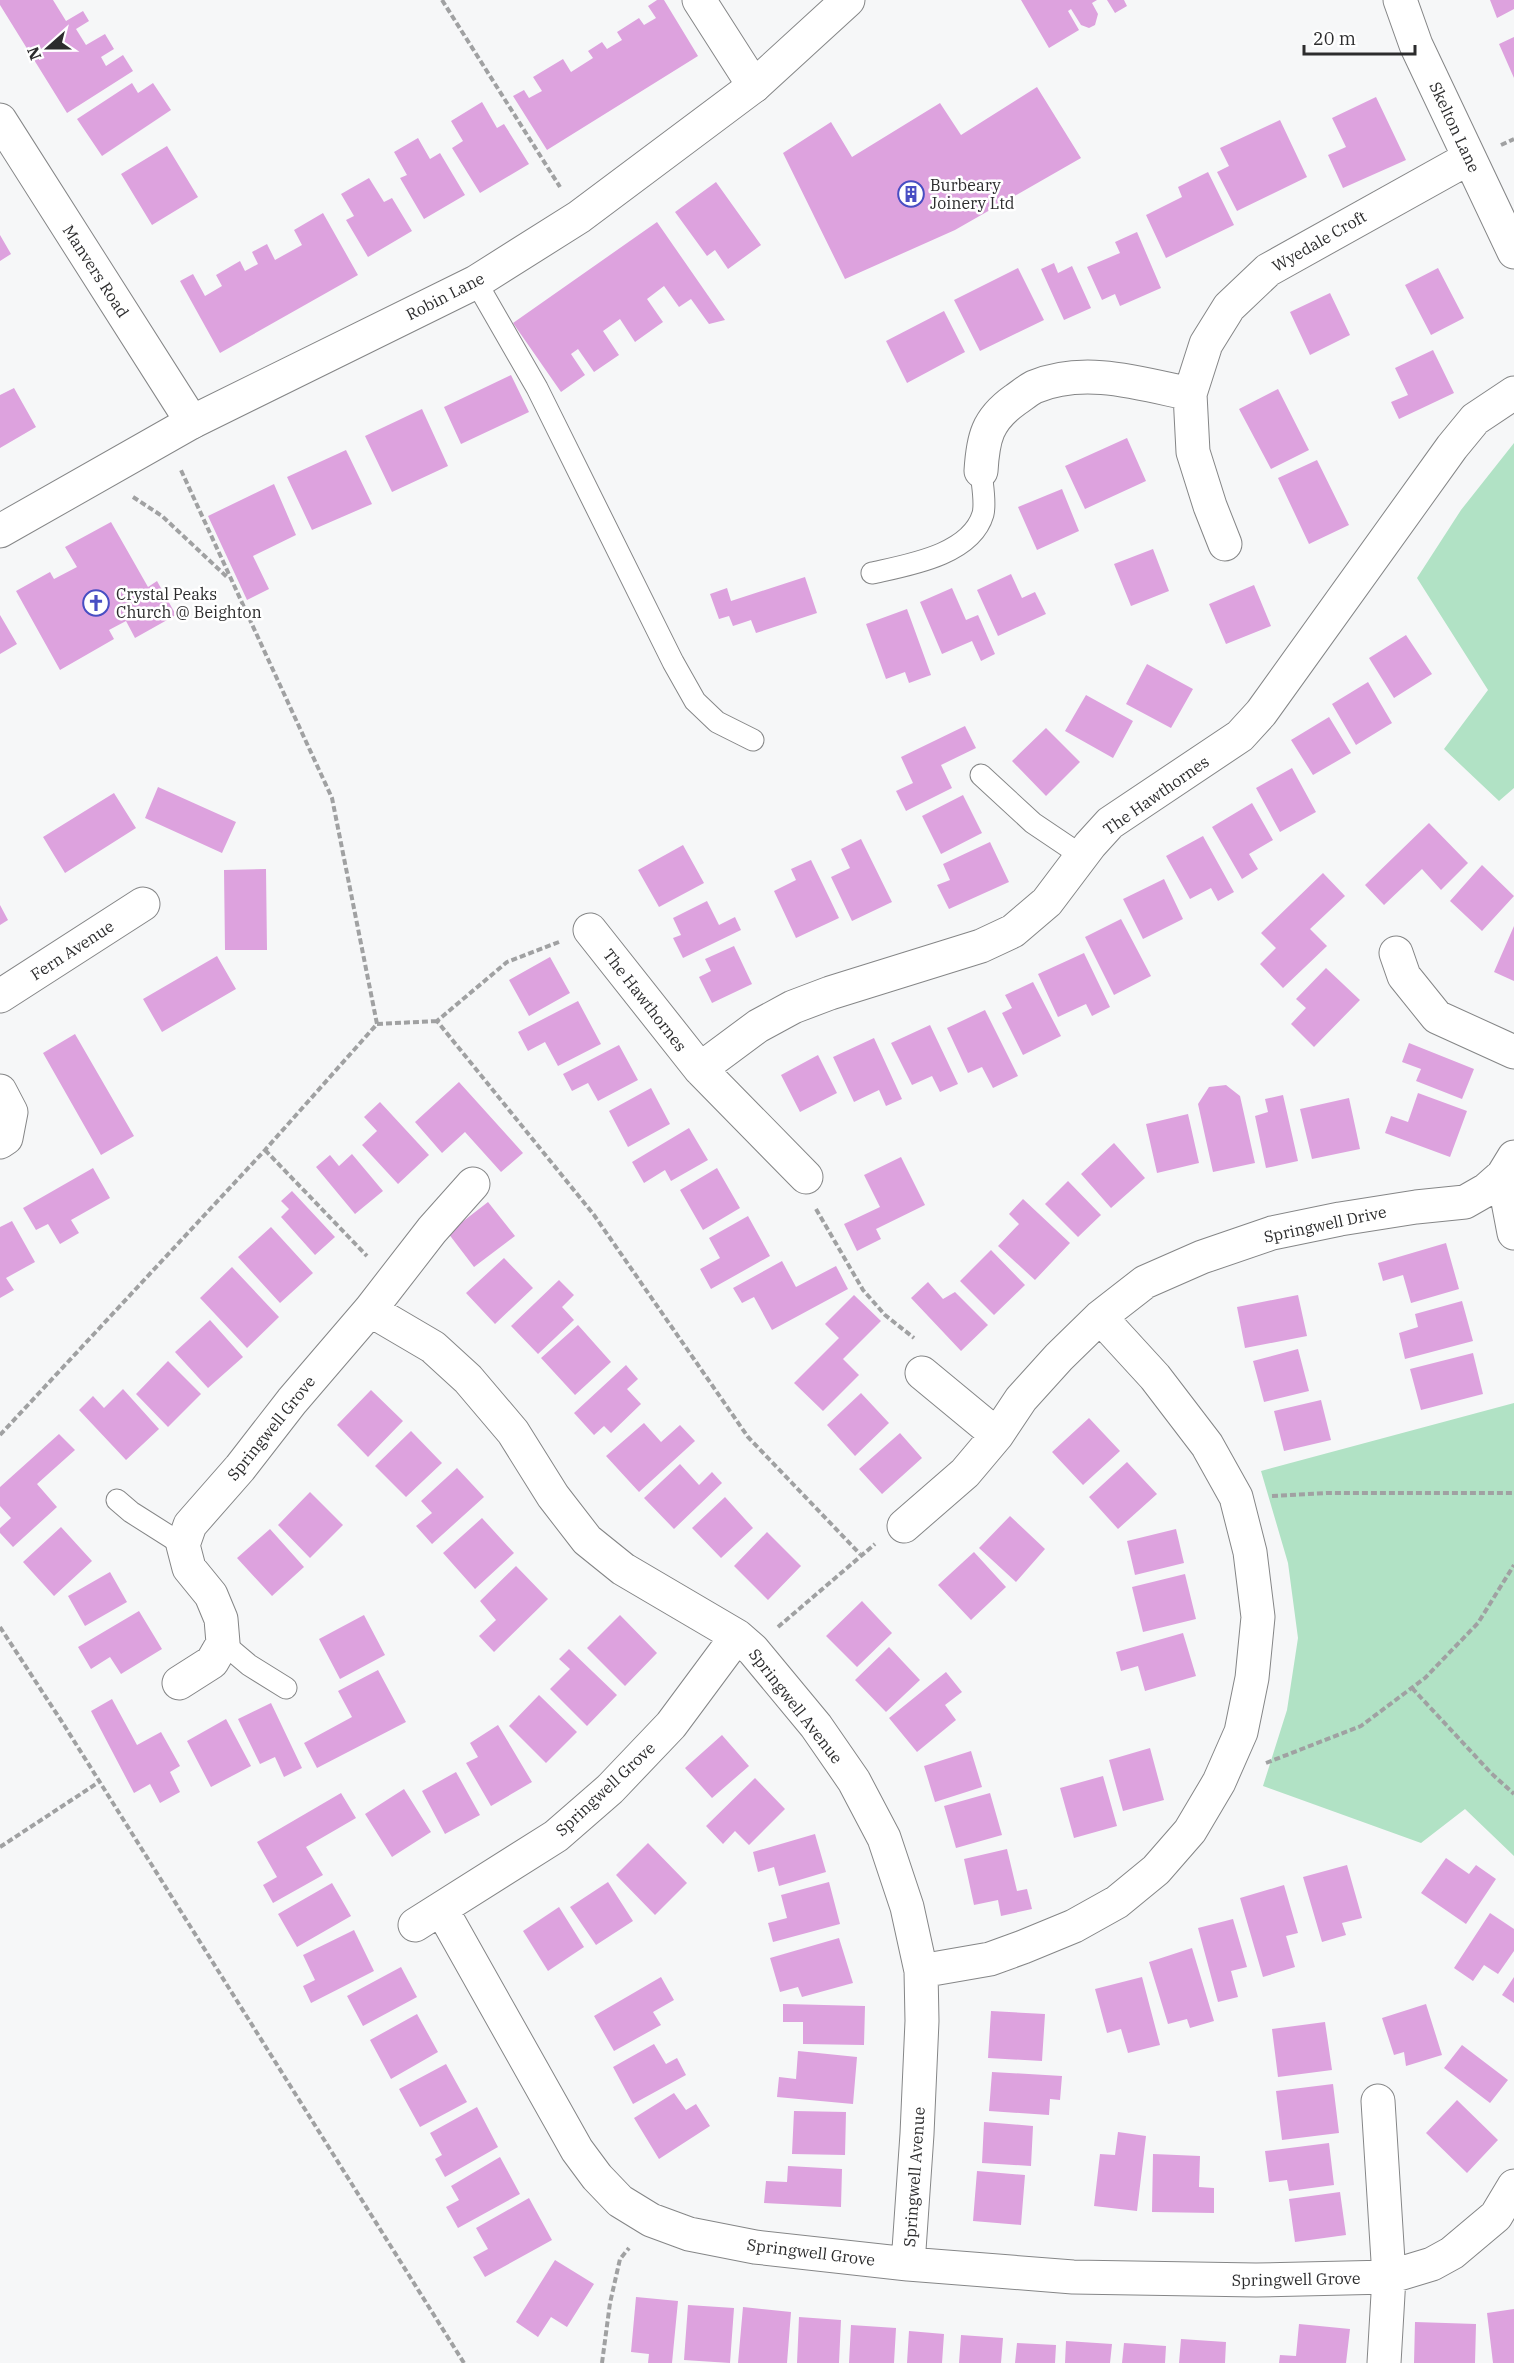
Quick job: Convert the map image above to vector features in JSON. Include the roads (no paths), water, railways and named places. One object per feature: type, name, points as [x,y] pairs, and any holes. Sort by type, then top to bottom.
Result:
[{"type":"street","points":[[699,0],[754,86]]},
{"type":"street","name":"Robin Lane","points":[[0,531],[179,429],[476,282],[579,217],[754,86],[848,0]]},
{"type":"street","name":"Skelton Lane","points":[[1400,0],[1416,45],[1514,252]]},
{"type":"street","name":"Manvers Road","points":[[0,120],[179,429]]},
{"type":"street","name":"Wyedale Croft","points":[[1225,544],[1193,452],[1190,394],[1206,344],[1223,317],[1229,308],[1268,270],[1469,158]]},
{"type":"street","points":[[981,471],[982,444],[998,413],[1033,387],[1073,377],[1085,377],[1120,379],[1190,394]]},
{"type":"street","name":"The Hawthornes","points":[[700,1069],[758,1026],[793,1007],[830,993],[981,946],[1013,931],[1047,902],[1110,824],[1240,736],[1262,713],[1452,447],[1475,419],[1514,393]]},
{"type":"street","name":"Fern Avenue","points":[[0,996],[143,904]]},
{"type":"street","name":"The Hawthornes","points":[[590,930],[700,1069],[806,1177]]},
{"type":"street","points":[[1396,953],[1404,976],[1437,1017],[1514,1052]]},
{"type":"street","points":[[0,1091],[11,1112],[6,1138],[0,1142]]},
{"type":"street","name":"Springwell Drive","points":[[1508,1166],[1514,1233]]},
{"type":"street","name":"Springwell Drive","points":[[904,1526],[965,1473],[998,1435],[1021,1399],[1059,1357],[1100,1317],[1145,1282],[1202,1257],[1272,1233],[1340,1218],[1465,1202],[1486,1190],[1508,1166]]},
{"type":"street","name":"Springwell Grove","points":[[183,1545],[190,1524],[240,1468],[292,1401],[473,1184]]},
{"type":"street","name":"Springwell Avenue","points":[[370,1310],[433,1347],[468,1380],[513,1432],[553,1496],[587,1540],[623,1569],[745,1643],[816,1726],[854,1781],[884,1838],[907,1907],[921,1971],[922,2021],[918,2134],[908,2264]]},
{"type":"street","points":[[921,1971],[990,1959],[1074,1926],[1117,1902],[1156,1870],[1190,1831],[1219,1782],[1241,1732],[1252,1678],[1258,1617],[1250,1552],[1236,1497],[1207,1445],[1155,1377],[1100,1317]]},
{"type":"street","points":[[922,1373],[998,1435]]},
{"type":"street","points":[[179,1683],[212,1662],[223,1643],[221,1619],[211,1595],[189,1568],[183,1545]]},
{"type":"street","name":"Springwell Grove","points":[[745,1643],[610,1789],[556,1836],[429,1917],[577,2150],[597,2177],[620,2201],[651,2220],[689,2234],[755,2247],[908,2264],[1073,2277],[1256,2280],[1389,2277],[1432,2264],[1505,2224],[1514,2186]]},
{"type":"street","points":[[1378,2101],[1389,2277],[1384,2363]]},
{"type":"lane","points":[[476,282],[537,388],[673,662],[695,701],[717,722],[753,740]]},
{"type":"lane","points":[[872,573],[907,565],[949,550],[975,532],[984,512],[981,471]]},
{"type":"lane","points":[[981,775],[1033,823],[1082,856]]},
{"type":"lane","points":[[117,1500],[131,1512],[183,1545]]},
{"type":"lane","points":[[223,1643],[249,1665],[285,1688]]},
{"type":"place","name":"Burbeary Joinery Ltd","points":[[911,194]]},
{"type":"place","name":"Crystal Peaks Church @ Beighton","points":[[96,603]]}]
